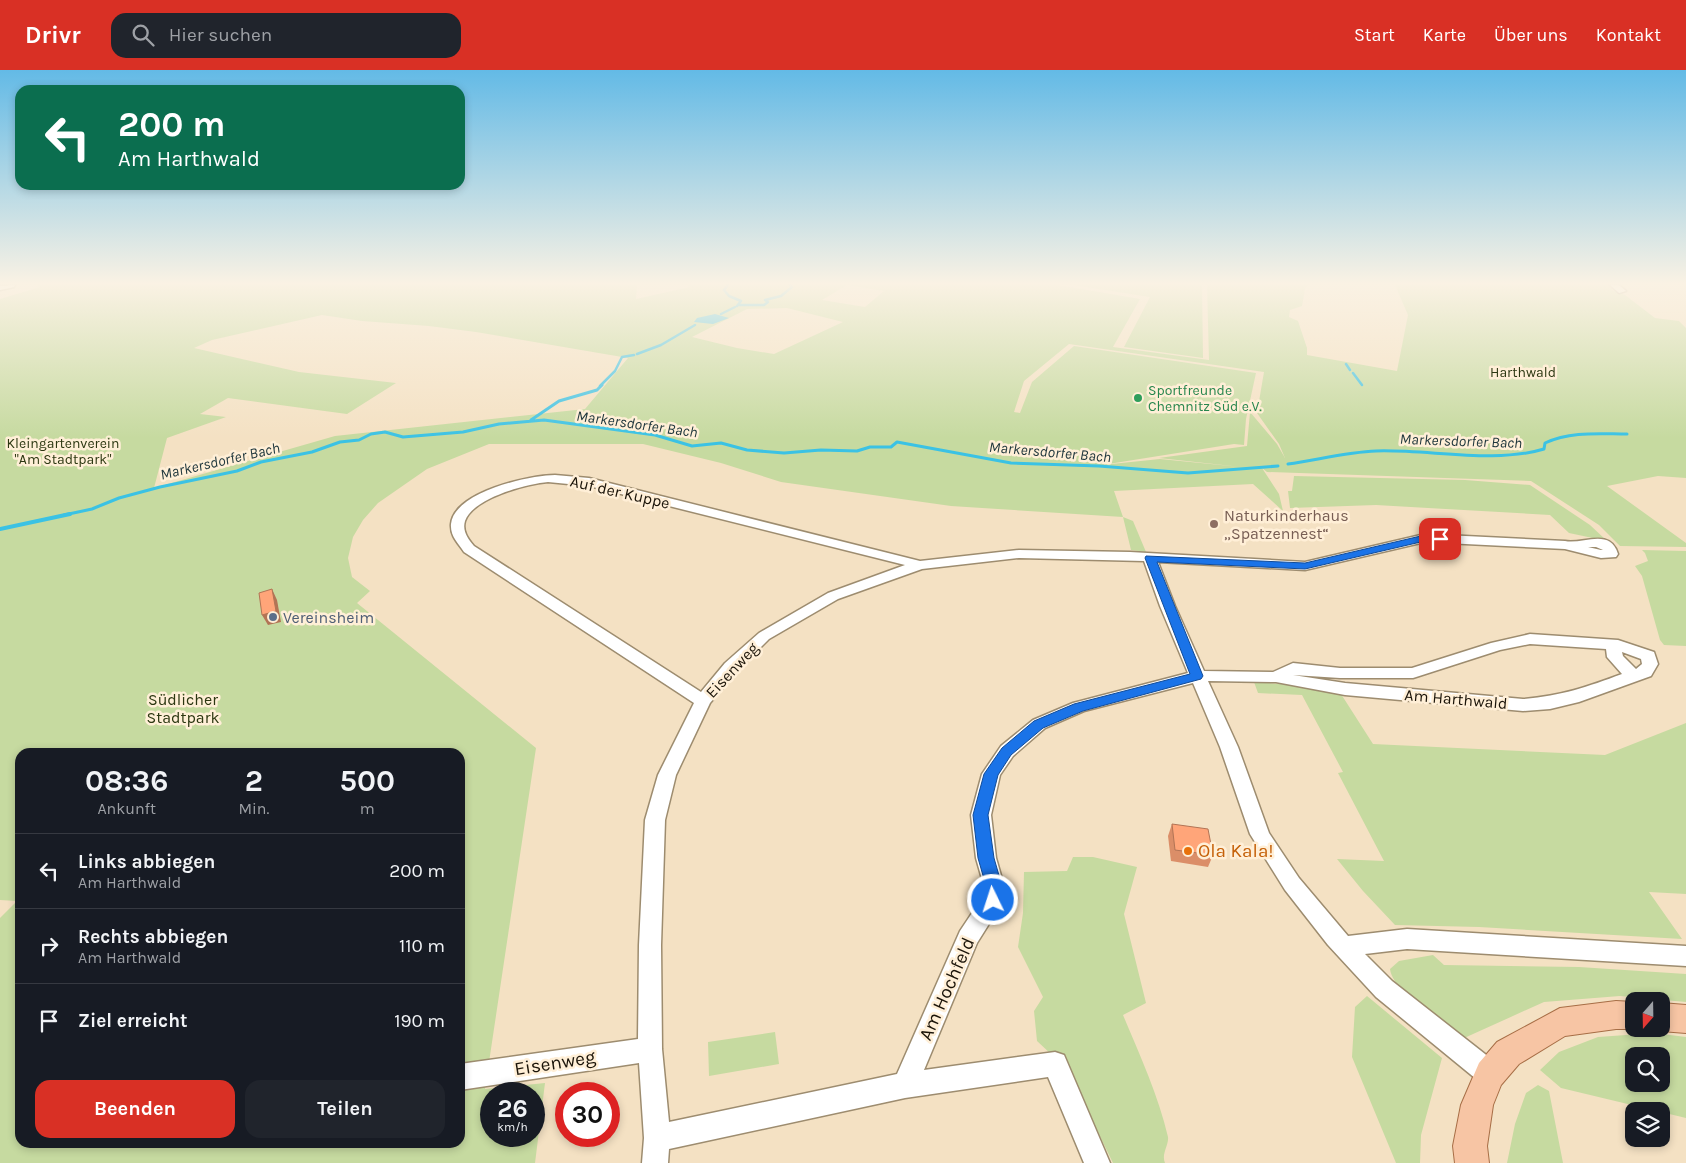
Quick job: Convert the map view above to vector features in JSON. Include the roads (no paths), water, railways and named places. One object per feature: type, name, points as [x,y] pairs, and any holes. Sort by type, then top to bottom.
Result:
[{"type":"main road","points":[[1472,1163],[1470,1146],[1477,1105],[1490,1074],[1508,1053],[1560,1022],[1625,1016]]},
{"type":"main road","points":[[1670,1018],[1686,1019]]},
{"type":"street","name":"Auf der Kuppe","points":[[703,701],[469,550],[458,536],[457,525],[460,516],[478,500],[503,488],[537,480],[565,479],[589,482],[920,565]]},
{"type":"street","points":[[1490,1074],[1384,989],[1304,899],[1265,844],[1250,809],[1229,748],[1197,676],[1150,558],[1305,566],[1425,538],[1576,546]]},
{"type":"street","name":"Eisenweg","points":[[656,1150],[650,1049],[650,945],[655,820],[667,775],[703,701],[731,667],[764,636],[833,596],[920,565],[1018,554],[1150,558]]},
{"type":"street","name":"Am Harthwald","points":[[1197,676],[1276,677],[1345,689],[1523,705],[1550,703],[1572,698],[1645,672],[1650,664],[1648,656],[1618,645],[1530,639],[1497,646],[1413,673],[1340,673],[1293,668],[1276,677]]},
{"type":"street","points":[[1618,645],[1614,647],[1615,657],[1633,676]]},
{"type":"street","name":"Am Hochfeld","points":[[906,1085],[968,938],[993,900],[992,879],[986,858],[981,815],[991,774],[1007,751],[1039,724],[1079,707],[1197,676]]},
{"type":"street","points":[[1345,946],[1407,939],[1686,956]]},
{"type":"street","name":"Eisenweg","points":[[465,1076],[650,1049]]},
{"type":"street","points":[[656,1150],[906,1085],[1055,1064],[1097,1163]]},
{"type":"waterway","points":[[637,354],[661,345],[676,336]]},
{"type":"waterway","points":[[600,386],[615,371],[622,357],[634,355]]},
{"type":"waterway","points":[[1346,364],[1350,370]]},
{"type":"waterway","points":[[1353,373],[1362,385]]},
{"type":"waterway","points":[[531,420],[559,401],[597,390],[602,385]]},
{"type":"waterway","name":"Markersdorfer Bach","points":[[64,515],[92,509],[119,498],[160,487],[237,471],[261,462],[312,452],[340,442],[359,440],[371,434],[385,432],[403,437],[463,432],[499,424],[544,420],[655,435],[692,446],[721,443],[747,450],[784,453],[821,450],[857,451],[870,447],[891,447],[897,442],[1011,463],[1099,466],[1188,473],[1278,466]]},
{"type":"waterway","name":"Markersdorfer Bach","points":[[1288,464],[1343,454],[1376,451],[1483,456],[1504,455],[1544,449],[1545,443],[1575,435],[1627,434]]},
{"type":"waterway","name":"Markersdorfer Bach","points":[[0,529],[70,514]]},
{"type":"place","name":"Sportfreunde Chemnitz Süd e.V.","points":[[1138,398]]},
{"type":"place","name":"Naturkinderhaus „Spatzennest“","points":[[1214,524]]},
{"type":"place","name":"Vereinsheim","points":[[273,617]]},
{"type":"place","name":"Ola Kala!","points":[[1188,851]]},
{"type":"park label","name":"Harthwald","points":[[1523,372]]},
{"type":"park label","name":"Kleingartenverein \"Am Stadtpark\"","points":[[63,452]]},
{"type":"park label","name":"Südlicher Stadtpark","points":[[183,708]]}]
